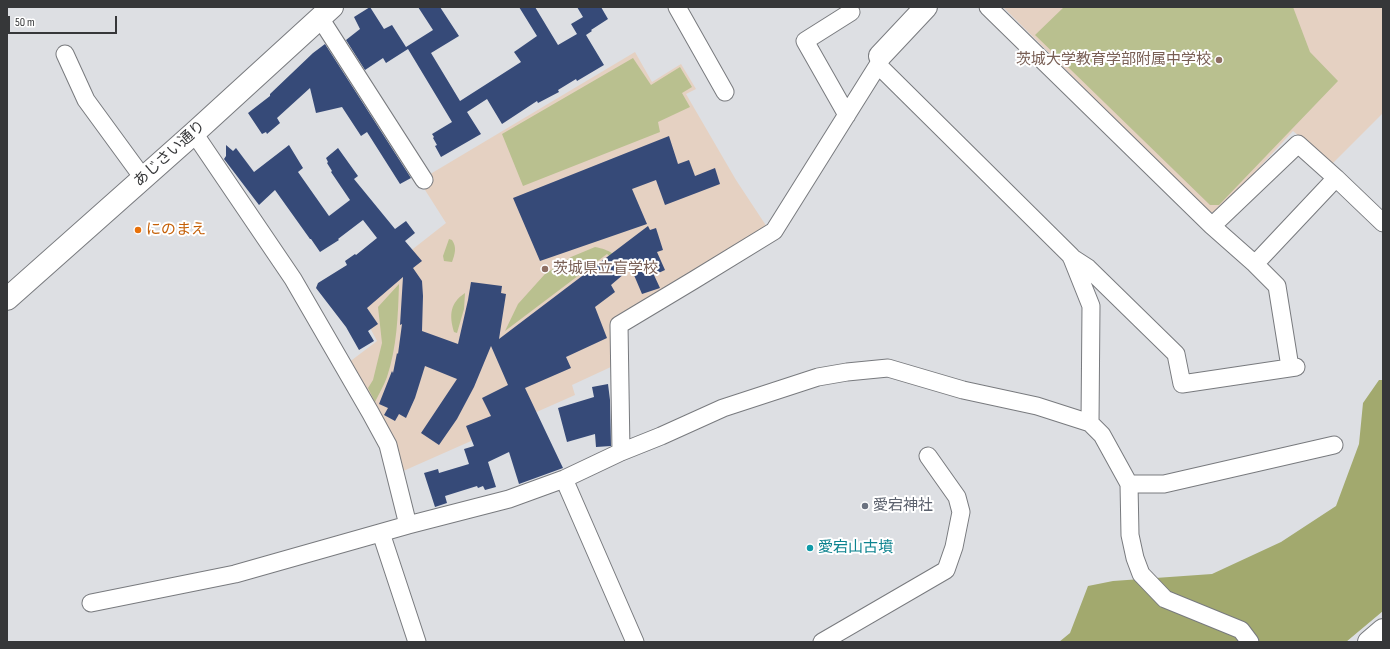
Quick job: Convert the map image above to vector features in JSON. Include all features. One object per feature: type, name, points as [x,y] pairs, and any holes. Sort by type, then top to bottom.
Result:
[{"type":"main road","points":[[879,60],[926,7]]},
{"type":"main road","name":"あじさい通り","points":[[7,299],[194,133],[326,13]]},
{"type":"main road","points":[[1369,642],[1383,630]]},
{"type":"street","points":[[677,7],[725,92]]},
{"type":"street","points":[[621,452],[619,325],[774,231],[847,115],[879,60],[1071,256],[1088,268],[1176,354],[1182,384],[1293,367],[1277,286],[1255,264],[1212,226],[988,7]]},
{"type":"street","points":[[847,115],[805,41],[851,12]]},
{"type":"street","points":[[326,13],[424,180]]},
{"type":"street","points":[[65,54],[86,100],[143,178]]},
{"type":"street","points":[[194,133],[293,279],[388,444],[408,525]]},
{"type":"street","points":[[1212,226],[1298,144],[1336,178],[1383,224]]},
{"type":"street","points":[[1255,264],[1336,178]]},
{"type":"street","points":[[1071,256],[1091,306],[1090,423]]},
{"type":"street","points":[[91,603],[235,574],[408,525],[509,499],[564,480],[621,452],[723,408],[818,377],[847,372],[888,368],[964,390],[1037,406],[1090,423],[1102,436],[1129,484],[1130,535],[1135,558],[1141,574],[1165,599],[1241,630],[1250,642]]},
{"type":"street","points":[[1129,484],[1164,484],[1334,445]]},
{"type":"street","points":[[822,642],[946,570],[954,547],[961,512],[957,497],[928,456]]},
{"type":"street","points":[[564,480],[635,642]]},
{"type":"street","points":[[380,533],[417,642]]},
{"type":"shaded area","name":"茨城大学教育学部附属中学校","points":[[1003,7],[1383,7],[1383,113],[1332,164],[1293,131],[1218,212],[1209,212]]},
{"type":"shaded area","name":"茨城県立盲学校","points":[[635,52],[652,82],[681,64],[696,89],[686,94],[736,180],[767,227],[613,320],[613,366],[572,385],[575,395],[401,472],[348,363],[377,341],[353,296],[446,223],[420,182],[432,173]]},
{"type":"green space","name":"茨城大学教育学部附属中学校","points":[[1064,7],[1293,7],[1310,52],[1338,81],[1219,205],[1210,205],[1035,35]]},
{"type":"green space","points":[[633,58],[651,85],[680,67],[692,87],[682,93],[690,107],[658,122],[660,132],[523,186],[502,134]]},
{"type":"green space","points":[[449,239],[454,243],[455,248],[452,262],[444,261],[443,256]]},
{"type":"green space","points":[[595,247],[609,251],[615,256],[623,269],[607,254],[505,331],[518,304],[545,274],[571,257]]},
{"type":"green space","points":[[399,284],[393,354],[387,377],[375,402],[368,388],[373,380],[382,343],[378,307]]},
{"type":"green space","points":[[465,293],[464,309],[457,333],[454,332],[452,326],[452,310],[456,301]]},
{"type":"green space","points":[[1379,380],[1383,380],[1383,611],[1346,642],[1059,642],[1070,633],[1088,586],[1113,581],[1212,574],[1281,542],[1336,506],[1359,444],[1363,403]]},
{"type":"building","points":[[370,7],[384,29],[392,25],[406,47],[433,30],[418,7],[440,7],[459,36],[431,53],[460,101],[521,62],[514,52],[537,36],[519,7],[535,7],[558,45],[577,34],[571,24],[583,17],[577,7],[601,7],[608,19],[586,35],[604,65],[577,81],[576,79],[558,90],[559,92],[538,103],[537,101],[502,124],[487,99],[467,112],[481,134],[441,157],[435,146],[437,145],[432,134],[452,122],[408,49],[386,63],[383,58],[365,70],[346,40],[360,29],[354,17]]},
{"type":"building","points":[[325,44],[411,178],[400,184],[367,132],[361,136],[342,107],[316,113],[310,88],[277,118],[280,123],[267,134],[266,132],[262,134],[248,113],[270,96],[270,94],[313,53]]},
{"type":"building","points":[[669,136],[678,164],[689,160],[695,176],[715,168],[720,184],[665,205],[656,180],[632,189],[647,224],[540,261],[513,198]]},
{"type":"building","points":[[226,145],[233,151],[236,148],[254,172],[289,145],[303,168],[298,172],[329,216],[350,200],[331,172],[332,171],[327,163],[326,158],[338,148],[358,176],[354,179],[395,229],[406,221],[415,233],[405,241],[422,261],[413,268],[422,281],[422,331],[458,344],[471,282],[502,286],[501,293],[506,294],[499,339],[648,226],[650,230],[656,228],[663,250],[657,252],[665,270],[654,275],[660,288],[642,294],[631,268],[611,285],[615,292],[595,307],[607,338],[566,357],[571,368],[525,388],[563,468],[519,484],[509,452],[488,462],[496,487],[485,490],[483,486],[478,488],[477,486],[445,496],[447,503],[435,507],[424,473],[438,469],[439,473],[469,464],[464,449],[474,446],[466,426],[491,416],[482,398],[508,385],[491,346],[474,387],[457,419],[439,445],[421,433],[457,379],[425,366],[415,398],[406,418],[399,414],[395,421],[384,415],[388,408],[379,404],[392,371],[393,373],[397,353],[398,354],[402,324],[400,325],[403,277],[367,308],[378,324],[368,331],[374,341],[359,350],[346,327],[316,288],[318,283],[347,265],[345,261],[355,254],[356,255],[377,238],[363,220],[338,239],[339,240],[320,252],[275,190],[259,205],[224,159],[226,156]]},
{"type":"building","points":[[608,384],[610,400],[611,446],[596,447],[595,434],[567,442],[558,408],[594,397],[592,387]]},
{"type":"place","name":"茨城大学教育学部附属中学校","points":[[1219,60]]},
{"type":"place","name":"にのまえ","points":[[138,230]]},
{"type":"place","name":"茨城県立盲学校","points":[[545,269]]},
{"type":"place","name":"愛宕神社","points":[[865,506]]},
{"type":"place","name":"愛宕山古墳","points":[[810,548]]}]
